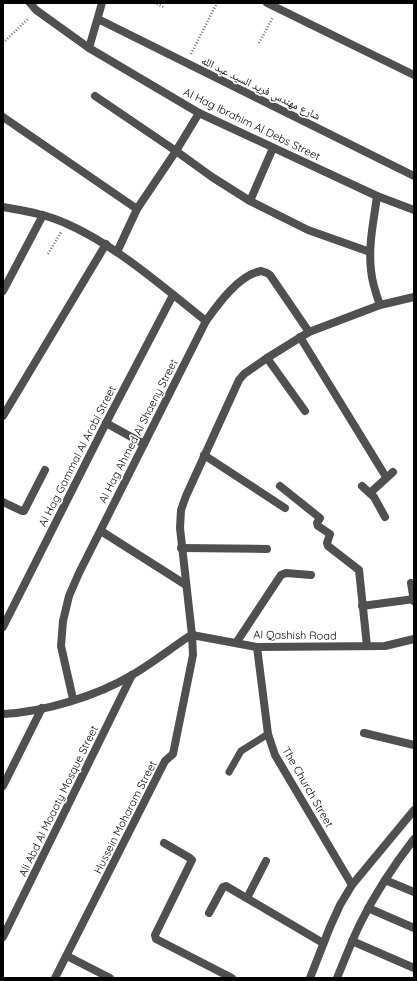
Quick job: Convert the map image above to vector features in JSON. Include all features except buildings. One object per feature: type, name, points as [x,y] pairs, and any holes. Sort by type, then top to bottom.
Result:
[{"type":"street","name":"Al Hag Ibrahim Al Debs Street","points":[[30,3],[36,10],[89,48],[199,113],[377,196],[414,210]]},
{"type":"street","points":[[89,48],[102,3]]},
{"type":"street","points":[[267,3],[414,75]]},
{"type":"street","name":"شارع مهندس فريد السيد عبد الله","points":[[98,19],[414,176]]},
{"type":"street","points":[[95,96],[212,177],[250,201],[308,230],[370,252]]},
{"type":"street","points":[[117,252],[138,209],[199,113]]},
{"type":"street","points":[[3,118],[138,209]]},
{"type":"street","points":[[250,201],[273,148]]},
{"type":"street","points":[[377,196],[370,252],[373,285],[380,305]]},
{"type":"street","points":[[3,207],[43,215],[65,223],[106,244],[206,321]]},
{"type":"street","points":[[3,291],[43,215]]},
{"type":"street","points":[[3,416],[106,244]]},
{"type":"street","name":"Al Hag Ahmed Al Shaeny Street","points":[[73,700],[61,646],[63,621],[69,596],[79,573],[206,321],[223,298],[233,288],[245,279],[261,271],[270,276],[309,332]]},
{"type":"street","name":"Al Hag Gammal Al Arabi Street","points":[[3,627],[173,295]]},
{"type":"street","name":"Hussein Moharam Street","points":[[56,978],[165,761],[173,754],[192,661],[192,635],[181,548],[181,510],[204,455],[239,380],[244,374],[267,358],[309,332],[380,305],[414,297]]},
{"type":"street","points":[[300,337],[389,474],[370,493]]},
{"type":"street","points":[[267,358],[305,411]]},
{"type":"street","points":[[106,424],[144,444]]},
{"type":"street","points":[[204,455],[285,508]]},
{"type":"street","points":[[3,502],[24,511],[45,470]]},
{"type":"street","points":[[280,486],[320,518],[318,526],[330,534],[327,543],[328,546],[358,569],[367,646]]},
{"type":"street","points":[[362,486],[370,493],[385,517]]},
{"type":"street","points":[[101,530],[186,585]]},
{"type":"street","points":[[181,548],[267,549]]},
{"type":"street","points":[[236,643],[280,574],[286,572],[310,575]]},
{"type":"street","points":[[362,606],[414,600],[411,583]]},
{"type":"street","points":[[3,714],[42,708],[91,694],[132,675],[188,636],[192,635]]},
{"type":"street","name":"Al Qashish Road","points":[[192,635],[258,647],[385,646],[414,639]]},
{"type":"street","name":"The Church Street","points":[[258,647],[268,734],[275,755],[352,884]]},
{"type":"street","name":"Ali Abd Al Moaaty Mosque Street","points":[[3,937],[132,675]]},
{"type":"street","points":[[3,786],[42,708]]},
{"type":"street","points":[[364,733],[414,745]]},
{"type":"street","points":[[310,978],[323,943],[340,905],[352,884],[414,810]]},
{"type":"street","points":[[337,978],[352,941],[368,908],[385,880],[411,849],[414,839]]},
{"type":"street","points":[[164,843],[192,860],[155,935],[156,939],[232,978]]},
{"type":"street","points":[[247,898],[266,861]]},
{"type":"street","points":[[385,880],[414,892]]},
{"type":"street","points":[[209,913],[224,886],[226,886],[323,943]]},
{"type":"street","points":[[368,908],[414,928]]},
{"type":"street","points":[[352,941],[414,968]]},
{"type":"street","points":[[67,956],[110,978]]},
{"type":"lane","points":[[229,772],[241,751],[268,734]]},
{"type":"path","points":[[154,3],[164,7]]},
{"type":"path","points":[[186,63],[217,3]]},
{"type":"path","points":[[259,43],[278,8]]},
{"type":"path","points":[[3,43],[36,10]]},
{"type":"path","points":[[48,254],[65,223]]}]
